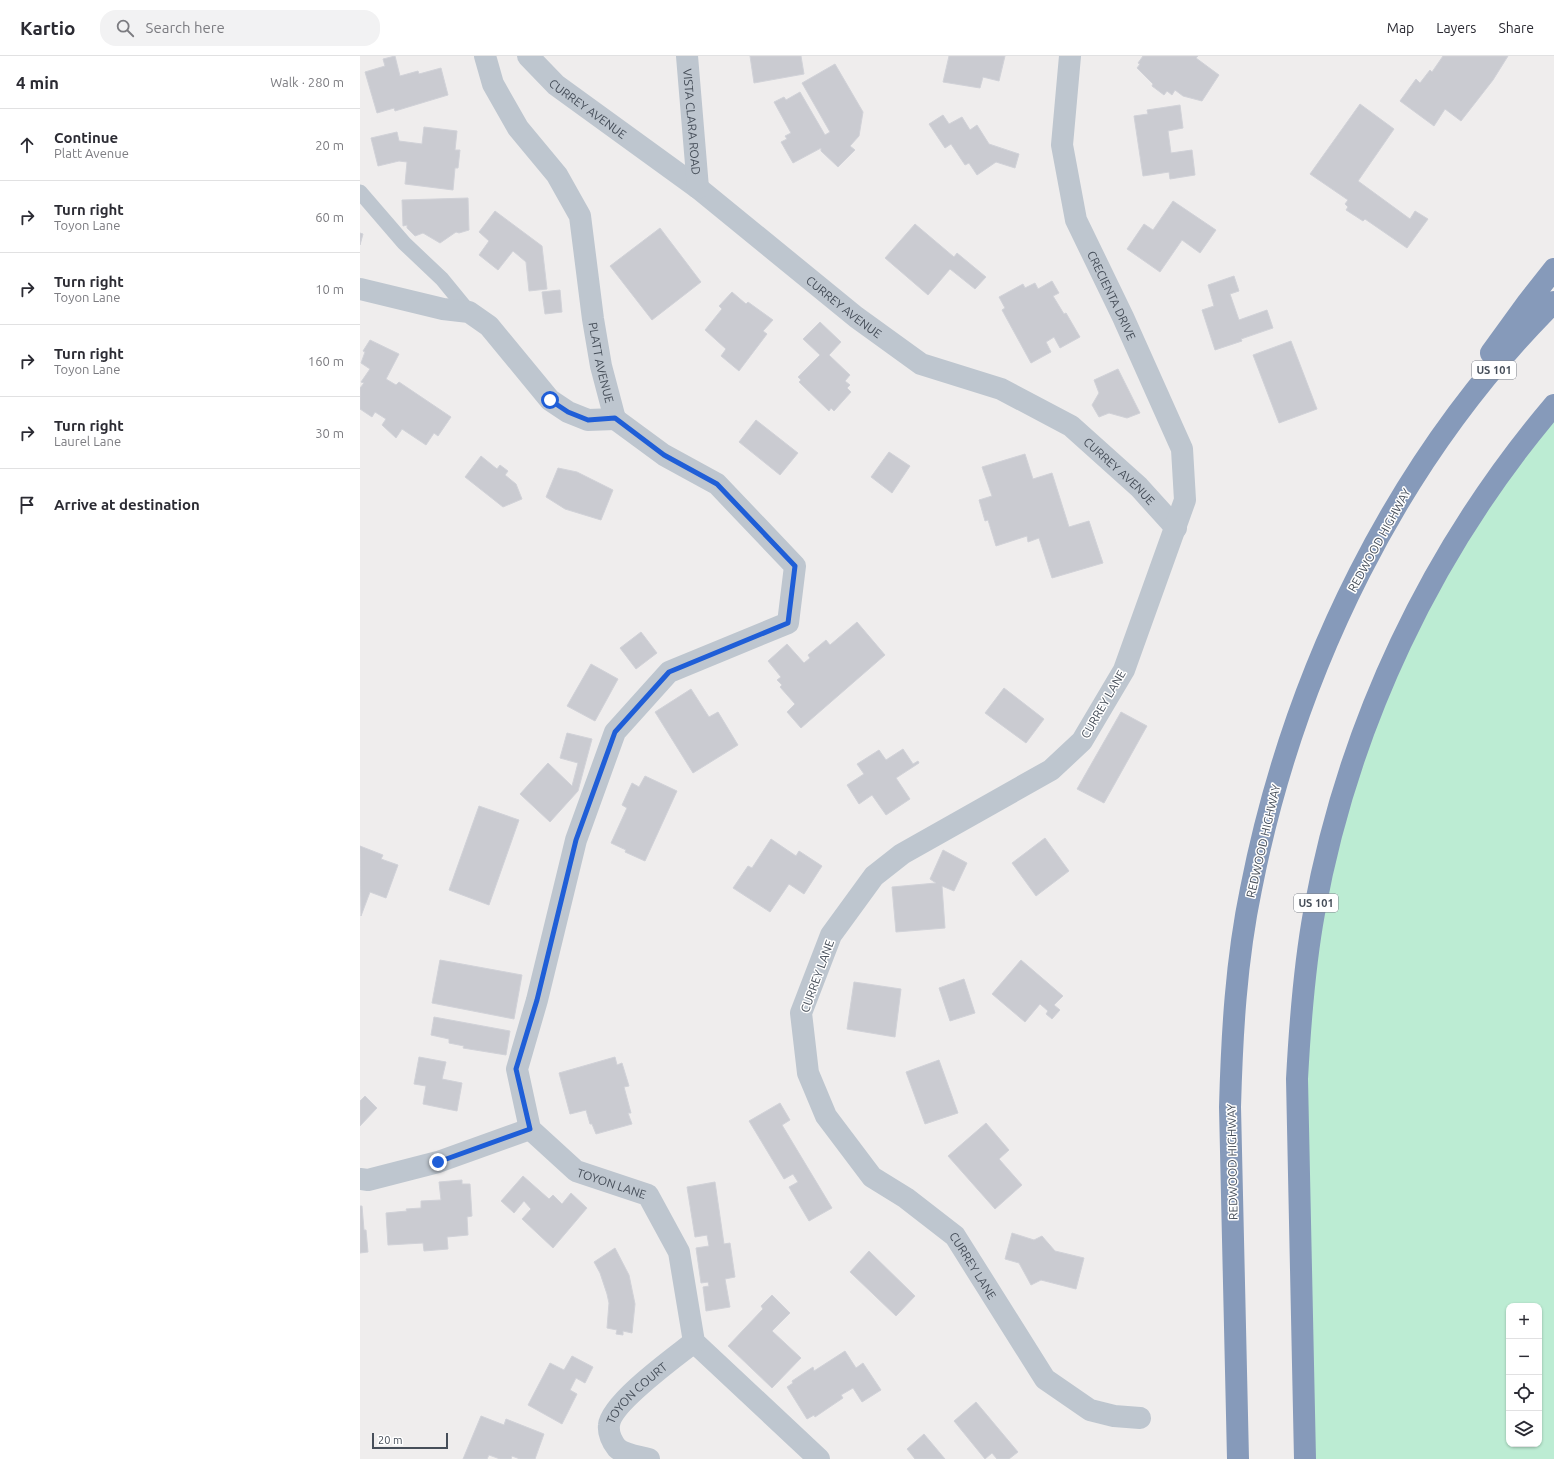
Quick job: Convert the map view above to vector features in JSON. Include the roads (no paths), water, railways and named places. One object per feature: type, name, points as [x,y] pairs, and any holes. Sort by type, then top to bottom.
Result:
[{"type":"highway","points":[[1439,441],[1466,393],[1495,347],[1554,270]]},
{"type":"highway","name":"REDWOOD HIGHWAY","points":[[1238,1459],[1231,1091],[1235,998],[1250,890],[1278,777],[1311,680],[1332,630],[1380,533],[1439,441],[1506,355],[1554,302]]},
{"type":"highway","name":"US 101","points":[[1305,1459],[1297,1079],[1300,1023],[1314,914],[1338,805],[1355,755],[1396,652],[1421,603],[1447,555],[1476,509],[1508,463],[1554,405]]},
{"type":"street","name":"PLATT AVENUE","points":[[360,289],[443,309],[469,312],[489,326],[550,400],[568,412],[588,420],[615,418],[602,366],[593,319],[580,216],[557,175],[518,128],[494,84],[485,56]]},
{"type":"street","name":"CURREY AVENUE","points":[[528,56],[556,85],[698,188],[856,317],[921,364],[1001,389],[1071,426],[1139,487],[1176,528]]},
{"type":"street","name":"VISTA CLARA ROAD","points":[[687,56],[698,188]]},
{"type":"street","name":"CRECIENTA DRIVE","points":[[1070,56],[1062,145],[1076,220],[1123,317],[1182,449],[1185,500],[1176,528]]},
{"type":"street","points":[[360,1179],[368,1180],[438,1162],[530,1129],[516,1069],[537,1000],[576,840],[615,732],[669,672],[788,623],[795,566],[717,484],[664,455],[615,418]]},
{"type":"street","name":"CURREY LANE","points":[[1140,1418],[1114,1416],[1090,1410],[1045,1379],[955,1236],[906,1198],[872,1177],[826,1116],[808,1073],[801,1013],[831,935],[874,876],[902,854],[1051,770],[1082,741],[1124,670],[1176,528]]},
{"type":"street","name":"TOYON LANE","points":[[530,1129],[576,1171],[648,1195],[680,1252],[694,1342]]},
{"type":"street","points":[[694,1342],[819,1459]]},
{"type":"street","name":"TOYON COURT","points":[[649,1459],[631,1455],[617,1448],[610,1436],[609,1424],[625,1399],[694,1342]]},
{"type":"lane","points":[[360,192],[404,243],[442,278],[469,312]]}]
